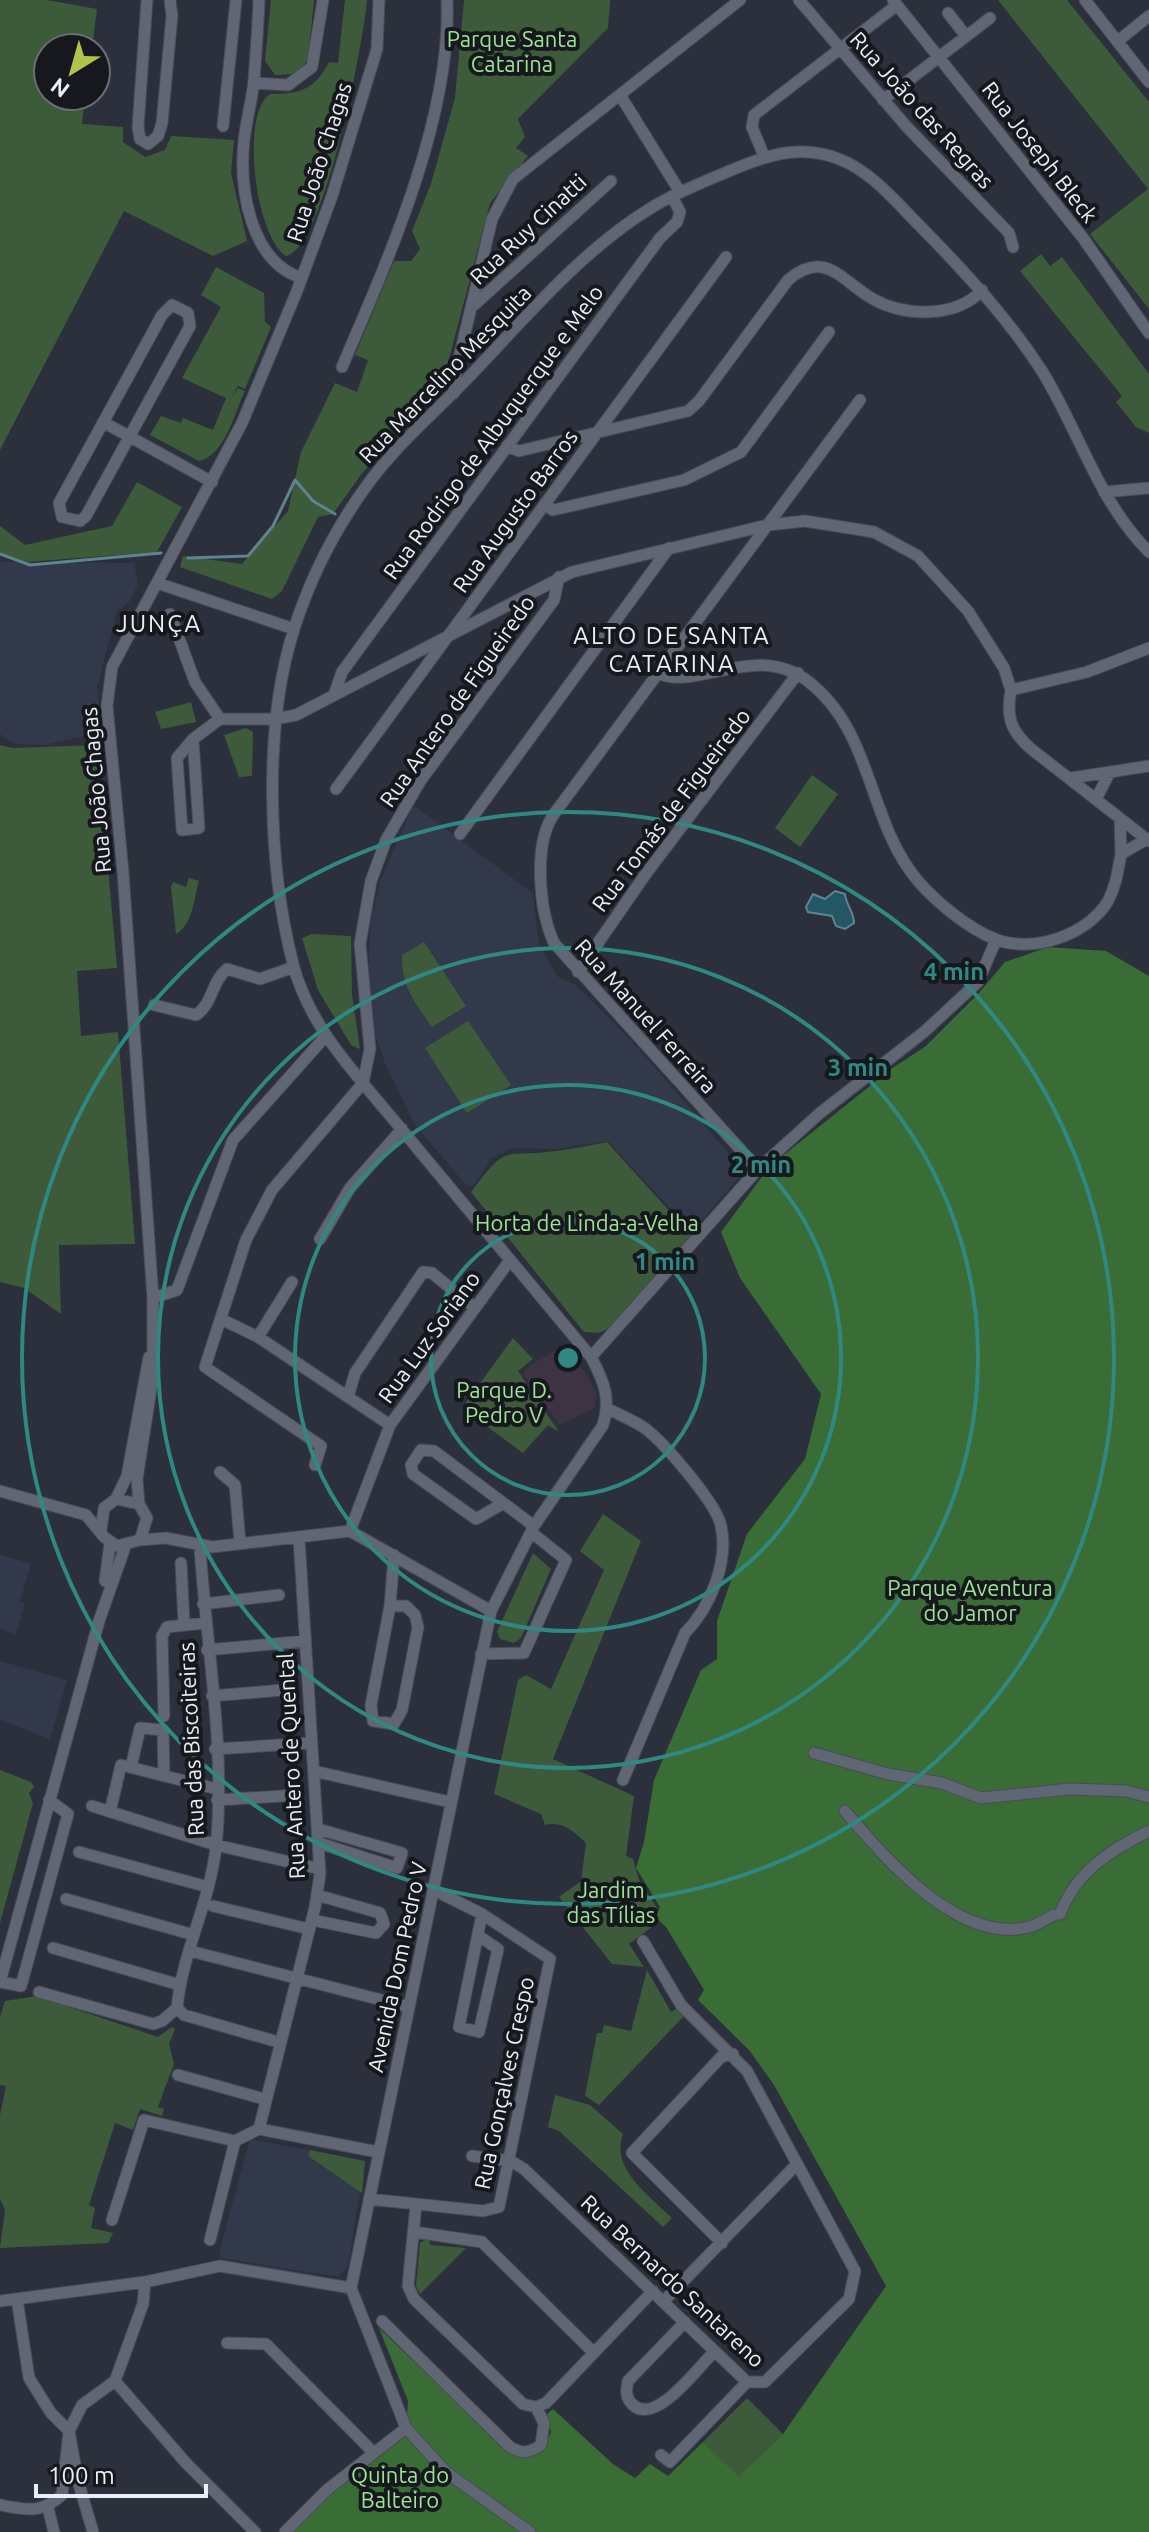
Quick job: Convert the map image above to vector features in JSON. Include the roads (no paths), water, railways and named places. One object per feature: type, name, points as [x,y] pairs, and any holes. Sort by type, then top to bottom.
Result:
[{"type":"street","points":[[147,0],[138,127],[140,139],[148,144],[158,136],[162,123],[172,16],[170,0]]},
{"type":"street","points":[[223,126],[236,0]]},
{"type":"street","points":[[259,0],[254,83],[243,167],[250,212],[275,265],[302,278]]},
{"type":"street","points":[[254,83],[288,85],[312,67],[323,0]]},
{"type":"street","name":"Rua João Chagas","points":[[139,1504],[137,1479],[153,1376],[153,1298],[123,872],[107,706],[112,667],[242,423],[302,278],[332,196],[377,49],[379,0]]},
{"type":"street","points":[[342,367],[384,269],[430,129],[449,38],[447,0]]},
{"type":"street","points":[[454,393],[456,371],[492,219],[513,179],[740,0]]},
{"type":"street","name":"Rua João das Regras","points":[[799,0],[883,100],[1009,233],[1013,247]]},
{"type":"street","points":[[1085,0],[1149,82]]},
{"type":"street","points":[[764,156],[751,121],[766,104],[840,50],[895,2]]},
{"type":"street","name":"Rua Joseph Bleck","points":[[895,2],[1083,238],[1149,333]]},
{"type":"street","points":[[948,13],[966,36]]},
{"type":"street","points":[[1118,41],[1149,16]]},
{"type":"street","points":[[883,100],[990,18]]},
{"type":"street","points":[[620,95],[676,194]]},
{"type":"street","name":"Rua Marcelino Mesquita","points":[[608,1409],[605,1381],[591,1357],[324,1038],[294,967],[279,871],[273,790],[275,719],[281,676],[294,629],[322,561],[368,483],[607,240],[676,194],[764,156],[801,151],[834,156],[852,165],[895,200],[982,290],[1045,376],[1104,492],[1131,534],[1149,552]]},
{"type":"street","name":"Rua Ruy Cinatti","points":[[473,307],[611,181]]},
{"type":"street","name":"Rua Rodrigo de Albuquerque e Melo","points":[[334,695],[342,672],[660,238],[677,222],[680,212],[676,194]]},
{"type":"street","name":"Rua Augusto Barros","points":[[336,789],[726,257]]},
{"type":"street","points":[[507,446],[519,451],[673,417],[692,408],[788,280],[805,269],[833,270],[869,297],[907,310],[952,309],[982,290]]},
{"type":"street","points":[[172,305],[183,308],[191,319],[190,326],[129,437],[86,516],[80,521],[68,521],[62,517],[59,503],[166,311],[172,305]]},
{"type":"street","points":[[545,504],[553,510],[684,480],[741,452],[829,332]]},
{"type":"street","name":"Rua Manuel Ferreira","points":[[758,1169],[554,943],[548,931],[542,838],[547,824],[860,400]]},
{"type":"street","points":[[103,422],[212,482]]},
{"type":"street","points":[[1104,492],[1149,488]]},
{"type":"street","points":[[193,739],[199,828],[182,830],[177,758],[193,739],[220,719],[275,719],[296,715],[559,577],[768,525],[805,521],[850,526],[874,532],[908,549],[933,568],[968,611],[1004,668],[1011,690],[1008,718],[1018,737],[1148,840],[1121,854]]},
{"type":"street","points":[[460,834],[669,548]]},
{"type":"street","name":"Rua Antero de Figueiredo","points":[[363,1083],[370,1049],[360,944],[371,881],[386,840],[413,791],[554,600],[559,577]]},
{"type":"street","points":[[157,583],[294,629]]},
{"type":"street","points":[[170,614],[195,682],[220,719]]},
{"type":"street","points":[[1011,690],[1087,672],[1149,648]]},
{"type":"street","points":[[658,673],[676,677],[745,665],[771,666],[798,673],[824,694],[853,735],[869,771],[888,836],[902,860],[940,902],[996,940],[1046,941],[1083,926],[1107,902],[1121,854],[1120,818]]},
{"type":"street","name":"Rua Tomás de Figueiredo","points":[[578,972],[645,875],[798,673]]},
{"type":"street","points":[[1071,778],[1149,766]]},
{"type":"street","points":[[1097,797],[1110,772]]},
{"type":"street","points":[[591,1357],[758,1169],[820,1113],[924,1032],[978,982],[996,940]]},
{"type":"street","points":[[154,1005],[196,1015],[206,1009],[218,976],[227,969],[260,979],[294,967]]},
{"type":"street","points":[[153,1298],[177,1290],[233,1140],[324,1038]]},
{"type":"street","points":[[315,1465],[321,1446],[205,1367],[246,1240],[272,1190],[363,1083]]},
{"type":"street","points":[[320,1239],[350,1188],[402,1129]]},
{"type":"street","name":"Rua Luz Soriano","points":[[350,1531],[390,1425],[510,1260]]},
{"type":"street","points":[[348,1397],[355,1373],[423,1272],[432,1273],[475,1308]]},
{"type":"street","points":[[258,1337],[292,1282]]},
{"type":"street","points":[[221,1319],[258,1337],[390,1425]]},
{"type":"street","name":"Rua João Chagas","points":[[116,1499],[127,1476],[152,1345]]},
{"type":"street","points":[[608,1409],[647,1430],[688,1476],[721,1523],[723,1549],[713,1590],[698,1620],[685,1633],[623,1780]]},
{"type":"street","name":"Avenida Dom Pedro V","points":[[351,2288],[491,1611],[533,1529],[603,1425],[608,1409]]},
{"type":"street","points":[[481,1654],[524,1653],[566,1560],[533,1529],[502,1504],[434,1451],[421,1450],[411,1465],[413,1474],[476,1519],[502,1504]]},
{"type":"street","points":[[220,1472],[235,1485],[240,1543]]},
{"type":"street","points":[[0,1491],[86,1515],[110,1543],[125,1547],[140,1540],[166,1538]]},
{"type":"street","points":[[86,1515],[116,1499],[139,1504],[148,1526],[166,1538],[200,1547],[350,1531],[491,1611]]},
{"type":"street","points":[[101,1531],[104,1508]]},
{"type":"street","points":[[140,1540],[148,1526]]},
{"type":"street","name":"Rua Antero de Quental","points":[[259,2129],[278,2042],[310,1925],[320,1869],[299,1538]]},
{"type":"street","points":[[99,1621],[110,1543]]},
{"type":"street","points":[[49,1800],[68,1814],[21,1986],[0,1982],[49,1800],[99,1621],[125,1547]]},
{"type":"street","name":"Rua das Biscoiteiras","points":[[177,2008],[180,1985],[208,1887],[216,1845],[215,1749],[200,1547]]},
{"type":"street","points":[[390,1606],[406,1606],[415,1615],[418,1627],[402,1710],[394,1724],[373,1721],[371,1705],[390,1606],[394,1555]]},
{"type":"street","points":[[181,1563],[184,1624]]},
{"type":"street","points":[[203,1604],[279,1595]]},
{"type":"street","points":[[164,1716],[162,1636],[167,1627],[205,1623]]},
{"type":"street","points":[[207,1650],[305,1641]]},
{"type":"street","points":[[212,1696],[282,1690]]},
{"type":"street","points":[[110,1812],[140,1728],[163,1730],[164,1776]]},
{"type":"street","points":[[215,1749],[310,1743]]},
{"type":"street","points":[[814,1753],[888,1774],[942,1783],[981,1798],[1070,1789],[1126,1791],[1149,1797]]},
{"type":"street","points":[[126,1766],[217,1795],[297,1795]]},
{"type":"street","points":[[314,1771],[450,1802]]},
{"type":"street","points":[[92,1806],[216,1845],[320,1869]]},
{"type":"street","points":[[845,1811],[909,1881],[940,1906],[978,1921],[1010,1928],[1032,1926],[1057,1914],[1074,1886],[1090,1868],[1107,1854],[1149,1831]]},
{"type":"street","points":[[318,1829],[402,1853],[397,1868],[319,1843]]},
{"type":"street","points":[[79,1852],[208,1887]]},
{"type":"street","name":"Rua Gonçalves Crespo","points":[[416,2205],[483,2211],[499,2207],[511,2161],[550,1959],[482,1914],[434,1890]]},
{"type":"street","points":[[213,1906],[310,1925],[376,1933],[384,1924],[380,1913],[317,1895]]},
{"type":"street","points":[[66,1899],[194,1935]]},
{"type":"street","points":[[479,1936],[498,1949],[479,2032],[459,2027],[482,1914]]},
{"type":"street","name":"Rua Bernardo Santareno","points":[[511,2161],[524,2169],[747,2382],[765,2382],[849,2299],[855,2271],[747,2071],[681,2005],[643,1941]]},
{"type":"street","points":[[53,1948],[180,1985]]},
{"type":"street","points":[[190,1951],[409,2007]]},
{"type":"street","points":[[39,1992],[153,2024],[162,2021],[177,2008],[184,2015],[278,2042]]},
{"type":"street","points":[[722,2243],[632,2153],[721,2057],[733,2054]]},
{"type":"street","points":[[178,2075],[264,2099]]},
{"type":"street","points":[[112,2220],[144,2120],[235,2141],[259,2129],[378,2152]]},
{"type":"street","points":[[210,2240],[235,2141]]},
{"type":"street","points":[[472,2156],[511,2161]]},
{"type":"street","points":[[664,2301],[796,2165]]},
{"type":"street","points":[[369,2199],[416,2205],[408,2286],[414,2299],[523,2404],[536,2407],[546,2403],[653,2291]]},
{"type":"street","points":[[415,2232],[482,2242],[593,2352]]},
{"type":"street","points":[[0,2301],[145,2282],[220,2266],[351,2288],[406,2428],[446,2472],[530,2532]]},
{"type":"street","points":[[0,2505],[36,2511],[48,2508],[62,2495],[69,2431],[82,2405],[115,2381],[143,2304],[145,2282]]},
{"type":"street","points":[[17,2299],[29,2378],[51,2413],[69,2431],[78,2481],[93,2532]]},
{"type":"street","points":[[382,2321],[510,2447],[520,2453],[531,2452],[541,2445],[544,2423],[536,2407]]},
{"type":"street","points":[[685,2322],[628,2381],[626,2391],[634,2406],[642,2411],[658,2408],[715,2351]]},
{"type":"street","points":[[227,2343],[266,2344],[372,2451]]},
{"type":"street","points":[[115,2381],[186,2463],[255,2532]]},
{"type":"street","points":[[661,2455],[670,2462],[747,2382]]},
{"type":"street","points":[[285,2532],[310,2504],[372,2451],[406,2428]]},
{"type":"street","points":[[48,2508],[54,2532]]},
{"type":"waterway","points":[[188,558],[248,556],[273,526],[295,480],[313,501],[335,514]]},
{"type":"waterway","points":[[0,554],[30,565],[161,553]]},
{"type":"district","name":"JUNÇA","points":[[159,624]]},
{"type":"district","name":"ALTO DE SANTA CATARINA","points":[[672,650]]},
{"type":"park label","name":"Parque Santa Catarina","points":[[512,52]]},
{"type":"park label","name":"Horta de Linda-a-Velha","points":[[587,1223]]},
{"type":"park label","name":"Parque D. Pedro V","points":[[504,1402]]},
{"type":"park label","name":"Parque Aventura do Jamor","points":[[970,1600]]},
{"type":"park label","name":"Jardim das Tílias","points":[[611,1902]]},
{"type":"park label","name":"Quinta do Balteiro","points":[[400,2488]]}]
